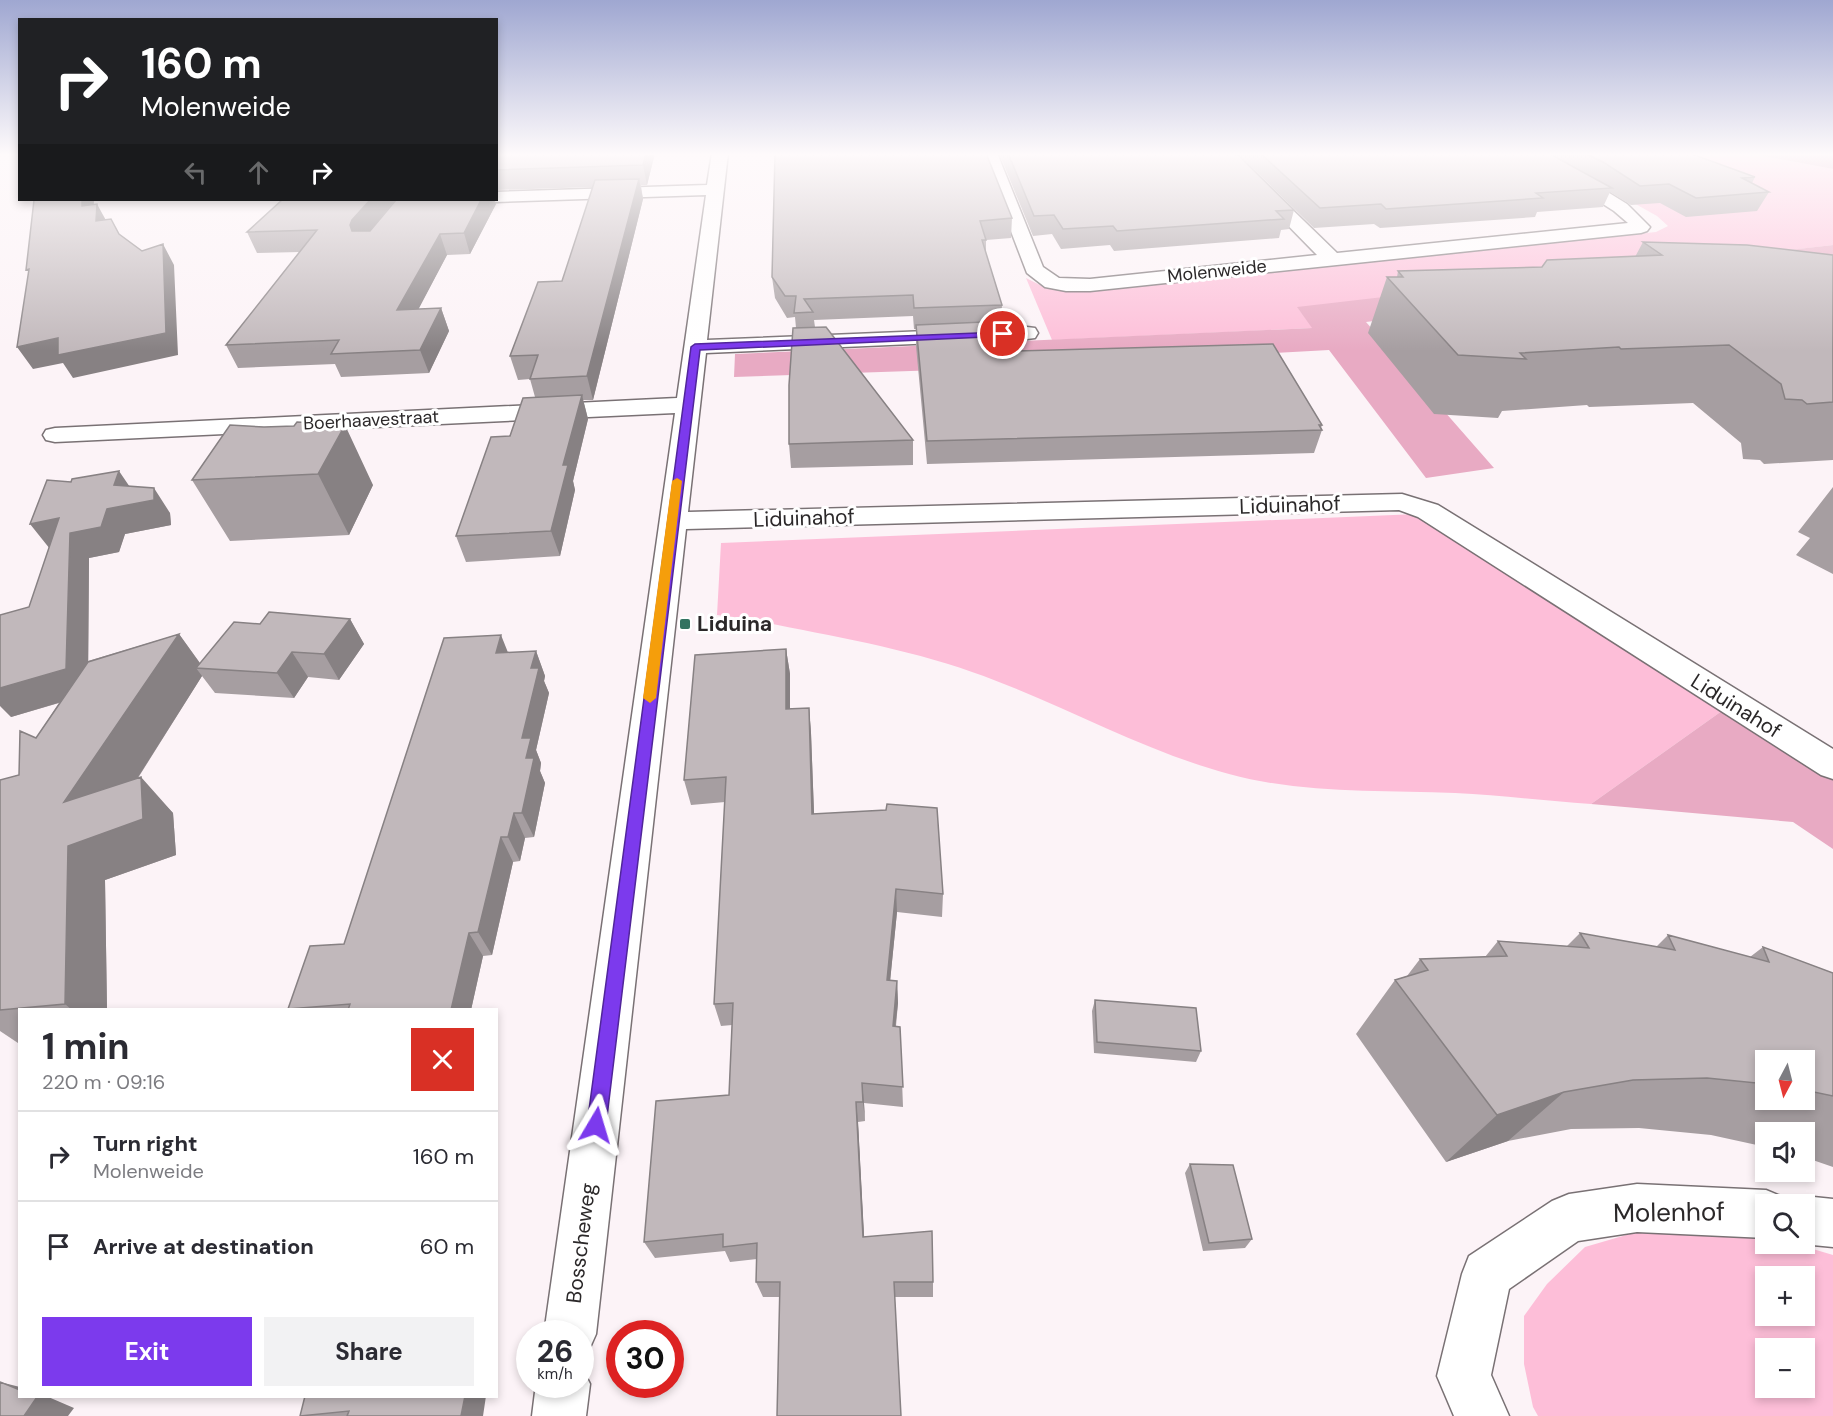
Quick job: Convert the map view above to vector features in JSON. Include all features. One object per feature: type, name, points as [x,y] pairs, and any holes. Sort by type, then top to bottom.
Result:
[{"type":"street","name":"Bosscheweg","points":[[572,1320],[711,219]]},
{"type":"street","name":"Molenweide","points":[[1015,219],[1034,269],[1044,280],[1064,285],[1090,285],[1641,227],[1637,219]]},
{"type":"street","points":[[1292,219],[1332,259]]},
{"type":"street","points":[[695,347],[1027,333]]},
{"type":"street","name":"Boerhaavestraat","points":[[55,435],[687,405]]},
{"type":"street","name":"Liduinahof","points":[[672,521],[1402,502],[1428,511],[1833,766]]},
{"type":"street","name":"Molenhof","points":[[1482,1416],[1464,1376],[1487,1274],[1569,1218],[1637,1208],[1755,1213]]},
{"type":"street","points":[[1815,1221],[1833,1223]]},
{"type":"street","points":[[559,1416],[561,1398]]},
{"type":"shaded area","points":[[1660,219],[1833,219],[1833,245],[1298,308],[1313,328],[1052,340],[1026,278],[1048,289],[1086,290],[1656,232],[1668,226]]},
{"type":"shaded area","points":[[1833,245],[1833,262],[1366,322],[1494,468],[1426,478],[1329,350],[1000,368],[734,377],[735,354],[1312,328],[1297,307]]},
{"type":"shaded area","points":[[1417,514],[1726,708],[1591,804],[1472,794],[1313,788],[1257,780],[1196,764],[1004,684],[944,663],[858,641],[717,615],[721,543]]},
{"type":"shaded area","points":[[1726,708],[1833,775],[1833,849],[1793,822],[1591,804]]},
{"type":"shaded area","points":[[1719,1228],[1755,1235],[1755,1254],[1815,1254],[1815,1250],[1833,1255],[1833,1416],[1538,1416],[1533,1407],[1524,1364],[1524,1316],[1547,1284],[1585,1247],[1633,1233]]},
{"type":"building","points":[[32,219],[96,219],[96,221],[111,219],[119,234],[142,251],[163,244],[166,333],[58,355],[58,338],[17,347],[29,269],[26,270]]},
{"type":"building","points":[[261,219],[353,219],[350,225],[352,231],[370,231],[380,219],[471,219],[464,233],[440,234],[397,310],[441,308],[420,350],[331,354],[339,340],[226,345],[317,230],[247,232]]},
{"type":"building","points":[[582,219],[628,219],[587,376],[530,379],[538,355],[510,356],[538,282],[562,281]]},
{"type":"building","points":[[773,219],[1000,219],[980,221],[986,240],[982,240],[1002,305],[914,308],[913,295],[804,299],[813,312],[794,313],[796,296],[785,296],[772,277]]},
{"type":"building","points":[[1057,219],[1283,219],[1117,231],[1113,226],[1063,229]]},
{"type":"building","points":[[1643,242],[1747,245],[1833,255],[1833,402],[1807,404],[1802,400],[1785,399],[1781,384],[1729,345],[1621,349],[1619,347],[1520,353],[1526,359],[1458,355],[1387,277],[1403,277],[1398,271],[1542,267],[1547,260],[1662,255]]},
{"type":"building","points":[[1007,321],[1017,351],[1273,344],[1322,425],[1319,425],[1322,430],[927,441],[916,325]]},
{"type":"building","points":[[826,327],[913,440],[789,444],[789,385],[793,328]]},
{"type":"building","points":[[582,395],[563,465],[568,465],[551,531],[456,536],[491,437],[510,436],[523,398]]},
{"type":"building","points":[[297,422],[345,425],[318,474],[192,480],[230,425],[294,426]]},
{"type":"building","points":[[119,471],[114,485],[154,488],[154,500],[107,509],[101,527],[70,533],[66,669],[0,688],[0,615],[29,607],[59,518],[30,524],[47,480],[71,482],[72,479]]},
{"type":"building","points":[[269,612],[350,619],[324,654],[292,652],[277,673],[196,668],[234,622],[260,624]]},
{"type":"building","points":[[179,634],[64,802],[141,777],[143,819],[68,846],[65,1004],[0,1010],[0,780],[19,775],[20,731],[36,738],[88,662]]},
{"type":"building","points":[[501,635],[496,653],[536,651],[531,668],[539,668],[522,738],[531,738],[526,758],[534,758],[522,813],[514,813],[508,837],[501,837],[478,932],[469,933],[451,1008],[349,1008],[350,1004],[288,1008],[310,946],[344,944],[444,638]]},
{"type":"building","points":[[786,649],[786,709],[809,708],[812,814],[886,810],[887,804],[937,808],[943,894],[896,889],[887,980],[897,981],[893,1026],[900,1027],[903,1087],[862,1083],[863,1102],[856,1102],[863,1237],[932,1231],[933,1282],[894,1282],[901,1416],[777,1416],[780,1282],[756,1282],[757,1243],[723,1247],[723,1234],[644,1242],[656,1101],[729,1095],[733,1003],[714,1004],[726,777],[684,780],[695,655]]},
{"type":"building","points":[[1580,933],[1675,950],[1668,935],[1769,962],[1763,947],[1833,973],[1833,1096],[1815,1092],[1815,1050],[1755,1050],[1755,1083],[1707,1078],[1633,1080],[1564,1092],[1497,1115],[1395,980],[1428,970],[1420,959],[1507,956],[1498,941],[1589,948]]},
{"type":"building","points":[[1095,1000],[1196,1008],[1201,1051],[1097,1042]]},
{"type":"building","points":[[1190,1164],[1233,1165],[1252,1239],[1209,1243]]},
{"type":"building","points":[[0,1382],[18,1389],[18,1398],[36,1398],[24,1416],[0,1416]]},
{"type":"building","points":[[304,1398],[465,1398],[461,1416],[347,1416],[349,1411],[300,1416]]},
{"type":"slow traffic","points":[[650,698],[677,481]]},
{"type":"place","name":"Liduina","points":[[685,624]]},
{"type":"route","points":[[596,1125],[695,347],[1003,334]]}]
